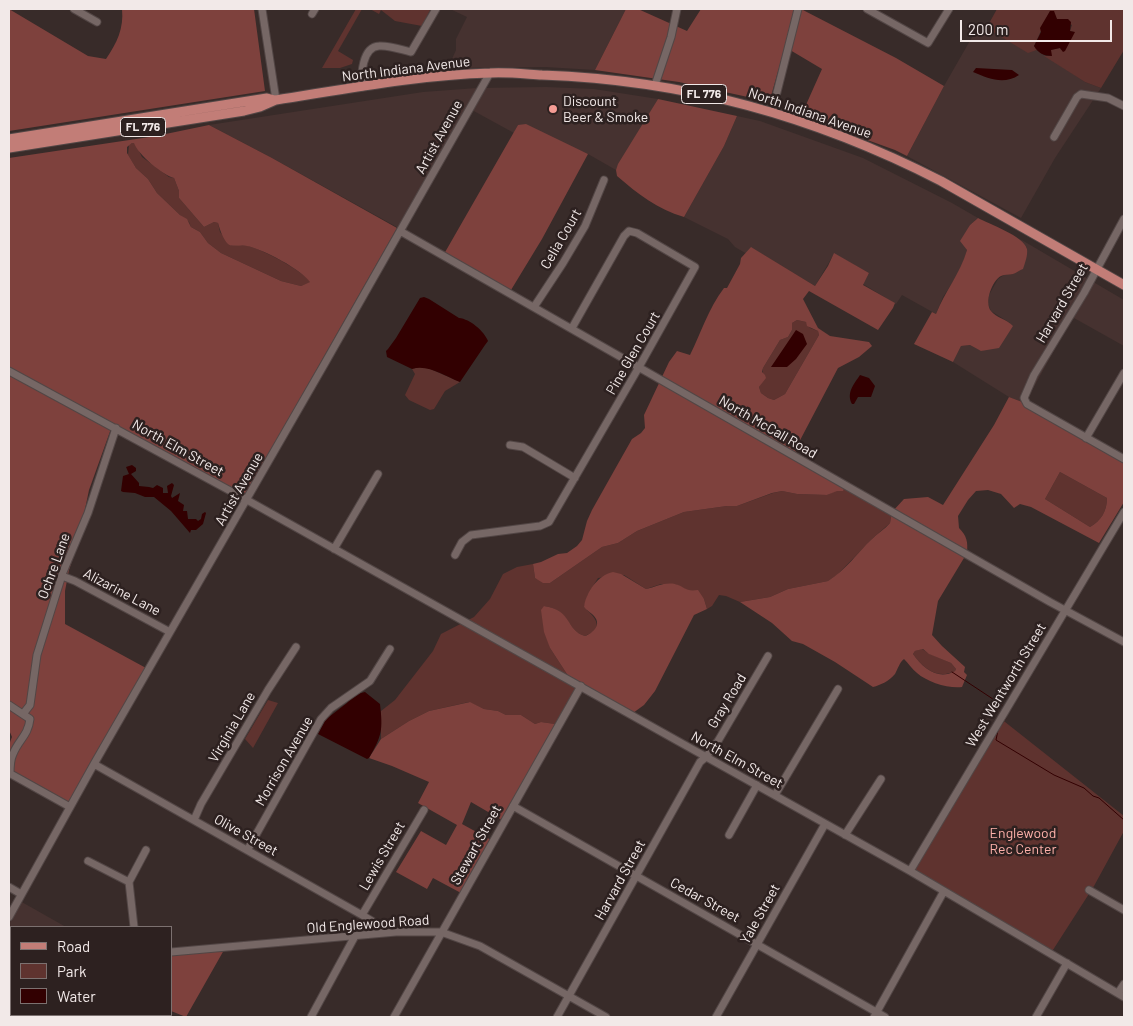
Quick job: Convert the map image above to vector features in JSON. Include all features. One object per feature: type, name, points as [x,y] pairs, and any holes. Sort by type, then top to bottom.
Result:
[{"type":"main road","name":"North Indiana Avenue","points":[[9,148],[244,111],[276,100],[417,79],[490,73],[574,76],[655,85],[715,96],[772,112],[853,141],[916,169],[1124,285]]},
{"type":"main road","name":"North Indiana Avenue","points":[[9,139],[267,98],[276,100]]},
{"type":"street","points":[[74,9],[97,22]]},
{"type":"street","points":[[262,9],[276,100]]},
{"type":"street","points":[[362,87],[361,68],[370,50],[378,46],[411,52],[436,9]]},
{"type":"street","points":[[655,85],[671,37],[677,9]]},
{"type":"street","points":[[772,112],[798,9]]},
{"type":"street","points":[[867,9],[928,43],[949,9]]},
{"type":"street","name":"Artist Avenue","points":[[9,917],[94,764],[490,73]]},
{"type":"street","points":[[1054,137],[1077,97],[1081,94],[1108,98],[1124,106]]},
{"type":"street","name":"Celia Court","points":[[534,307],[585,226],[604,180]]},
{"type":"street","name":"Harvard Street","points":[[1086,438],[1027,404],[1025,394],[1034,375],[1124,219]]},
{"type":"street","name":"North McCall Road","points":[[400,231],[1124,642]]},
{"type":"street","name":"Pine Glen Court","points":[[455,555],[462,542],[471,535],[546,524],[552,518],[695,267],[637,233],[629,231],[624,236],[572,328]]},
{"type":"street","name":"North Elm Street","points":[[9,371],[247,500],[581,686],[910,871],[1121,995]]},
{"type":"street","points":[[1124,374],[1086,438],[1124,459]]},
{"type":"street","name":"Ochre Lane","points":[[23,714],[30,705],[37,655],[62,576],[88,513],[116,428]]},
{"type":"street","points":[[510,445],[522,447],[575,478]]},
{"type":"street","points":[[334,549],[378,474]]},
{"type":"street","name":"West Wentworth Street","points":[[910,871],[1124,512]]},
{"type":"street","name":"Alizarine Lane","points":[[62,576],[108,598],[170,632]]},
{"type":"street","name":"Virginia Lane","points":[[194,820],[201,804],[234,751],[268,690],[296,647]]},
{"type":"street","name":"Morrison Avenue","points":[[248,849],[321,719],[331,708],[370,681],[390,649]]},
{"type":"street","name":"Gray Road","points":[[706,757],[738,708],[768,656]]},
{"type":"street","name":"Stewart Street","points":[[394,1017],[581,686]]},
{"type":"street","points":[[775,795],[838,689]]},
{"type":"street","points":[[9,705],[30,718],[29,729],[13,753],[9,774],[70,807]]},
{"type":"street","name":"Harvard Street","points":[[557,1017],[700,762],[706,757]]},
{"type":"street","name":"Olive Street","points":[[94,764],[362,914],[377,924],[381,933]]},
{"type":"street","points":[[845,835],[881,779]]},
{"type":"street","points":[[729,835],[757,785]]},
{"type":"street","name":"Cedar Street","points":[[512,806],[757,944],[876,1015],[885,1017]]},
{"type":"street","name":"Lewis Street","points":[[362,914],[424,810]]},
{"type":"street","name":"Yale Street","points":[[716,1017],[825,824]]},
{"type":"street","points":[[134,926],[129,882],[146,850]]},
{"type":"street","points":[[88,861],[129,882]]},
{"type":"street","points":[[9,887],[21,894]]},
{"type":"street","points":[[1089,890],[1124,910]]},
{"type":"street","points":[[876,1015],[944,891]]},
{"type":"street","name":"Old Englewood Road","points":[[172,952],[381,933],[442,932],[480,946],[606,1017]]},
{"type":"street","points":[[311,1017],[355,936]]},
{"type":"street","points":[[1036,1017],[1067,963]]},
{"type":"street","points":[[1121,995],[1124,984]]},
{"type":"shaded area","points":[[9,9],[88,56],[106,59],[119,35],[122,23],[122,9],[254,9],[265,91],[9,131]]},
{"type":"shaded area","points":[[450,9],[626,9],[595,70],[545,67],[448,68],[456,50],[456,39],[467,17]]},
{"type":"shaded area","points":[[626,9],[638,9],[687,31],[701,9],[801,9],[896,58],[944,86],[907,156],[801,116],[822,69],[785,47],[769,103],[679,82],[595,70]]},
{"type":"shaded area","points":[[987,27],[1028,52],[1037,50],[1085,82],[1101,88],[1055,158],[1021,218],[907,156],[975,32],[983,35]]},
{"type":"shaded area","points":[[546,87],[594,89],[658,99],[616,170],[588,154],[518,125],[514,133],[472,110],[404,231],[209,125],[423,92],[477,88]]},
{"type":"shaded area","points":[[658,99],[737,116],[724,146],[684,217],[665,210],[648,200],[617,176],[618,164]]},
{"type":"shaded area","points":[[737,116],[760,121],[863,158],[978,218],[970,225],[964,244],[967,250],[963,263],[943,297],[936,314],[902,295],[896,304],[894,303],[863,284],[869,273],[834,254],[815,286],[752,248],[747,254],[735,247],[728,239],[684,217],[724,146]]},
{"type":"shaded area","points":[[526,124],[588,154],[542,239],[511,290],[444,254],[518,125]]},
{"type":"shaded area","points":[[209,125],[397,228],[244,497],[112,426],[89,490],[78,543],[69,570],[65,591],[65,624],[146,668],[74,805],[11,770],[9,758],[9,745],[12,737],[9,730],[9,158],[156,136]],"holes":[[[134,143],[140,153],[151,164],[174,178],[179,191],[179,198],[204,227],[214,222],[218,223],[223,237],[228,244],[232,246],[247,246],[272,256],[291,266],[310,282],[301,286],[281,281],[221,253],[208,243],[200,232],[191,227],[187,219],[180,215],[157,193],[148,179],[136,168],[127,153],[127,147]]]},
{"type":"shaded area","points":[[978,218],[1020,240],[1027,249],[1027,256],[1023,269],[1013,274],[1001,276],[995,282],[990,292],[988,302],[991,311],[1013,326],[999,348],[981,351],[970,345],[961,346],[953,362],[914,344],[932,312],[936,314],[956,275],[967,250],[960,241],[970,225]]},
{"type":"shaded area","points":[[1020,239],[1124,300],[1124,346],[1074,318],[1067,327],[1025,403],[1009,397],[953,362],[961,346],[970,345],[982,351],[1010,323],[991,311],[988,304],[989,295],[998,279],[1004,275],[1013,274],[1027,248]]},
{"type":"shaded area","points":[[751,247],[815,286],[834,253],[869,273],[863,285],[895,303],[878,330],[809,291],[803,299],[818,328],[830,336],[869,342],[872,346],[859,357],[838,368],[797,446],[796,460],[845,486],[843,491],[827,495],[797,494],[782,491],[737,506],[684,512],[637,531],[618,543],[602,547],[550,583],[543,583],[535,578],[533,564],[558,554],[567,553],[582,540],[592,510],[619,462],[632,439],[645,428],[644,415],[669,362],[677,351],[690,355],[713,304],[724,288],[727,288],[740,264],[741,258]],"holes":[[[797,320],[806,322],[807,326],[818,331],[819,335],[785,394],[774,400],[768,398],[761,393],[759,387],[766,378],[762,372],[763,368],[780,340],[788,337],[792,330],[792,323]]]},
{"type":"shaded area","points":[[1009,397],[1025,403],[1124,458],[1124,502],[1099,543],[1031,507],[1020,504],[1014,508],[1001,494],[988,490],[976,491],[968,500],[958,516],[959,528],[966,539],[967,553],[938,601],[932,635],[965,667],[964,672],[967,675],[962,687],[945,686],[932,682],[921,676],[904,659],[893,676],[873,687],[835,662],[803,644],[792,641],[772,623],[740,602],[770,597],[788,589],[828,581],[840,572],[890,523],[892,512],[904,499],[928,497],[943,505],[994,425]],"holes":[[[1060,472],[1107,498],[1103,515],[1090,527],[1045,499]],[[923,649],[929,654],[951,663],[956,669],[955,671],[943,675],[926,668],[913,654],[915,651]]]},
{"type":"shaded area","points":[[613,572],[621,574],[646,589],[664,584],[675,584],[688,590],[698,590],[704,599],[707,609],[694,615],[655,691],[644,705],[633,713],[576,688],[550,648],[544,632],[541,610],[544,606],[560,612],[579,633],[585,636],[591,633],[596,628],[597,622],[593,615],[584,607],[585,601],[590,590],[598,580]]},
{"type":"shaded area","points":[[470,702],[484,709],[498,711],[506,715],[521,715],[535,724],[541,722],[555,724],[502,820],[471,802],[462,824],[491,840],[461,893],[433,878],[427,889],[396,872],[421,831],[446,845],[457,825],[418,803],[429,782],[369,758],[381,739],[409,721],[429,711]]},
{"type":"shaded area","points":[[20,901],[64,926],[10,926],[10,962],[9,919]]},
{"type":"shaded area","points":[[224,950],[186,1017],[172,1011],[172,955]]},
{"type":"shaded area","points":[[18,1016],[159,1016],[158,1017]]},
{"type":"green space","points":[[356,9],[362,9],[338,51],[353,60],[352,64],[340,68],[322,68]]},
{"type":"green space","points":[[370,9],[430,10],[422,26],[395,21],[381,10],[379,14]]},
{"type":"green space","points":[[997,9],[1124,9],[1124,50],[1101,88],[1085,82],[1044,56],[1051,56],[1050,50],[1060,48],[1061,50],[1074,32],[1070,31],[1072,25],[1062,19],[1057,19],[1050,11],[1034,46],[1037,50],[1028,53],[988,29],[987,27]]},
{"type":"green space","points":[[135,143],[142,157],[169,177],[174,178],[179,191],[179,198],[204,227],[214,222],[218,223],[220,232],[232,246],[248,246],[263,252],[291,266],[311,282],[301,286],[281,281],[221,253],[208,243],[200,232],[191,227],[189,222],[157,193],[148,179],[136,168],[128,155],[129,145]]},
{"type":"green space","points":[[797,320],[806,322],[810,328],[818,331],[819,335],[785,394],[774,400],[761,393],[759,387],[762,382],[763,368],[780,340],[788,337],[792,330],[792,323]]},
{"type":"green space","points":[[419,367],[428,368],[460,382],[445,391],[434,409],[430,410],[409,400],[405,395],[415,374],[412,369]]},
{"type":"green space","points":[[1060,472],[1107,498],[1103,515],[1090,527],[1045,499]]},
{"type":"green space","points":[[845,486],[892,512],[890,523],[837,575],[828,581],[788,589],[770,597],[740,602],[719,595],[712,606],[707,609],[704,599],[675,584],[661,584],[646,589],[624,575],[598,578],[588,594],[584,607],[596,621],[597,628],[593,632],[585,636],[579,633],[559,612],[544,606],[550,648],[576,688],[555,724],[541,722],[535,724],[521,715],[506,715],[498,711],[484,709],[469,702],[429,711],[381,739],[381,711],[395,700],[433,651],[441,634],[474,617],[490,599],[503,574],[517,567],[533,564],[535,578],[550,583],[602,547],[618,543],[637,531],[684,512],[737,506],[782,491],[797,494],[827,495]]},
{"type":"green space","points":[[922,649],[951,663],[956,669],[955,671],[942,674],[926,668],[913,654],[915,651]]},
{"type":"green space","points":[[268,700],[278,703],[253,748],[245,739]]},
{"type":"green space","name":"Englewood Rec Center","points":[[1000,718],[1124,816],[1124,831],[1094,886],[1051,953],[910,871]]},
{"type":"water","points":[[1050,11],[1054,11],[1057,19],[1068,19],[1071,22],[1070,31],[1075,32],[1065,51],[1063,52],[1060,48],[1051,50],[1052,56],[1042,54],[1034,46],[1041,32],[1040,28]]},
{"type":"water","points":[[976,68],[1012,70],[1019,75],[1008,80],[996,80],[973,72]]},
{"type":"water","points":[[424,297],[459,318],[472,323],[483,333],[488,341],[460,382],[430,369],[412,369],[387,357],[386,351],[420,298]]},
{"type":"water","points":[[796,330],[803,334],[807,344],[796,359],[787,367],[771,367]]},
{"type":"water","points":[[860,375],[869,378],[875,386],[871,397],[858,397],[854,404],[852,404],[850,392]]},
{"type":"water","points":[[132,465],[136,468],[136,471],[131,474],[139,483],[139,486],[153,488],[157,485],[163,488],[163,493],[168,493],[167,486],[172,483],[174,485],[172,498],[180,493],[178,501],[184,505],[183,511],[187,511],[188,519],[196,519],[198,521],[205,512],[203,524],[196,530],[191,530],[190,533],[171,511],[154,497],[145,497],[121,491],[123,476],[129,474],[126,467]]},
{"type":"water","points":[[365,692],[380,704],[381,720],[377,744],[367,759],[318,734],[325,720],[347,703],[353,695]]},
{"type":"waterway","points":[[952,672],[1002,705]]},
{"type":"waterway","points":[[1006,718],[998,730],[996,740],[1054,775],[1084,788],[1093,796],[1099,798],[1124,820]]},
{"type":"place","name":"Discount Beer & Smoke","points":[[553,109]]}]
